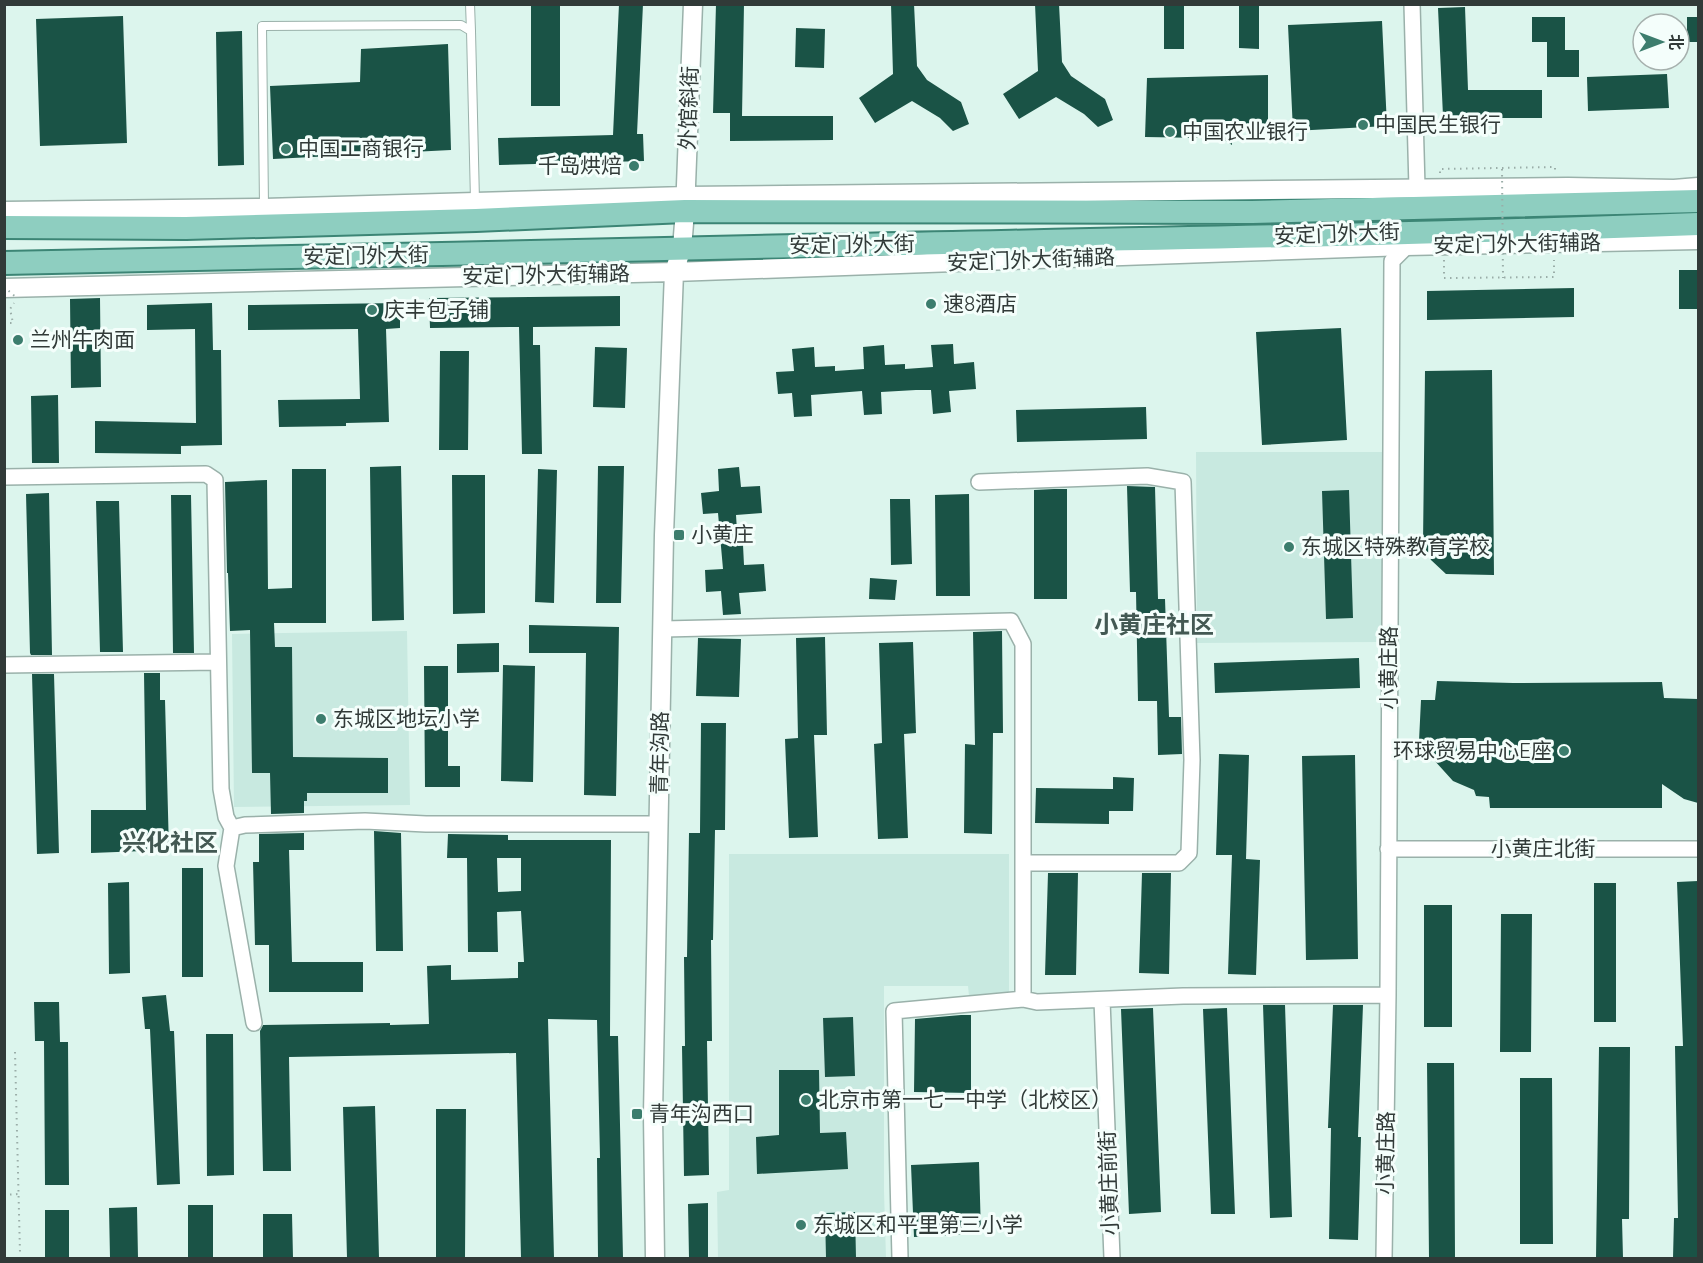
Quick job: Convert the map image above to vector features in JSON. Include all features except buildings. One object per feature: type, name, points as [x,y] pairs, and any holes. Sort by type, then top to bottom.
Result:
[{"type":"main road","name":"安定门外大街","points":[[4,227],[130,229],[264,217],[686,204],[1252,212],[1417,198],[1698,201]]},
{"type":"main road","name":"安定门外大街","points":[[4,262],[366,257],[682,248],[1413,239],[1698,224]]},
{"type":"street","name":"外馆斜街","points":[[682,248],[686,204],[693,4]]},
{"type":"street","points":[[1412,4],[1417,198],[1568,187],[1674,189],[1698,187]]},
{"type":"street","points":[[4,210],[264,217]]},
{"type":"street","name":"安定门外大街辅路","points":[[9,291],[570,273],[674,272],[1413,239],[1698,240]]},
{"type":"street","name":"小黄庄路","points":[[1384,1258],[1388,995],[1392,261],[1413,239]]},
{"type":"street","name":"青年沟路","points":[[655,1258],[653,1115],[663,629],[674,272],[682,248]]},
{"type":"street","points":[[542,251],[570,273]]},
{"type":"street","points":[[4,477],[206,474],[215,480],[222,789],[226,817],[232,828],[226,866],[254,1023]]},
{"type":"street","points":[[979,482],[1147,476],[1183,482],[1192,760],[1189,853],[1179,863],[1023,863]]},
{"type":"street","points":[[663,629],[1011,621],[1023,644],[1023,999]]},
{"type":"street","points":[[4,665],[218,662]]},
{"type":"street","points":[[232,828],[245,825],[365,821],[426,824],[659,824]]},
{"type":"street","name":"小黄庄北街","points":[[1388,849],[1698,849]]},
{"type":"street","points":[[900,1258],[894,1011],[1023,999],[1037,1002],[1183,996],[1388,995]]},
{"type":"street","name":"小黄庄前街","points":[[1102,1000],[1112,1258]]},
{"type":"lane","points":[[470,4],[475,212]]},
{"type":"lane","points":[[264,217],[262,26],[461,25],[471,31]]},
{"type":"path","points":[[1440,170],[1555,167]]},
{"type":"path","points":[[1502,169],[1503,278]]},
{"type":"path","points":[[1444,278],[1554,277]]},
{"type":"path","points":[[4,323],[13,323]]},
{"type":"path","points":[[15,1052],[20,1253]]},
{"type":"path","points":[[4,1195],[19,1194]]},
{"type":"shaded area","name":"东城区特殊教育学校","points":[[1196,452],[1382,452],[1382,642],[1197,643]]},
{"type":"shaded area","name":"东城区地坛小学","points":[[407,631],[410,805],[234,807],[232,634]]},
{"type":"shaded area","name":"北京市第一七一中学（北校区）","points":[[729,854],[1009,854],[1009,996],[969,996],[968,986],[884,986],[886,1258],[718,1258],[717,1192],[729,1190]]},
{"type":"place","name":"中国民生银行","points":[[1363,125]]},
{"type":"place","name":"中国农业银行","points":[[1170,132]]},
{"type":"place","name":"中国工商银行","points":[[286,149]]},
{"type":"place","name":"千岛烘焙","points":[[634,166]]},
{"type":"place","name":"速8酒店","points":[[931,304]]},
{"type":"place","name":"庆丰包子铺","points":[[372,310]]},
{"type":"place","name":"兰州牛肉面","points":[[18,340]]},
{"type":"place","name":"小黄庄","points":[[679,535]]},
{"type":"place","name":"东城区特殊教育学校","points":[[1289,547]]},
{"type":"place","name":"东城区地坛小学","points":[[321,719]]},
{"type":"place","name":"环球贸易中心E座","points":[[1564,751]]},
{"type":"place","name":"北京市第一七一中学（北校区）","points":[[806,1100]]},
{"type":"place","name":"青年沟西口","points":[[637,1114]]},
{"type":"place","name":"东城区和平里第三小学","points":[[801,1225]]},
{"type":"district","name":"小黄庄社区","points":[[1154,625]]},
{"type":"district","name":"兴化社区","points":[[170,843]]}]
